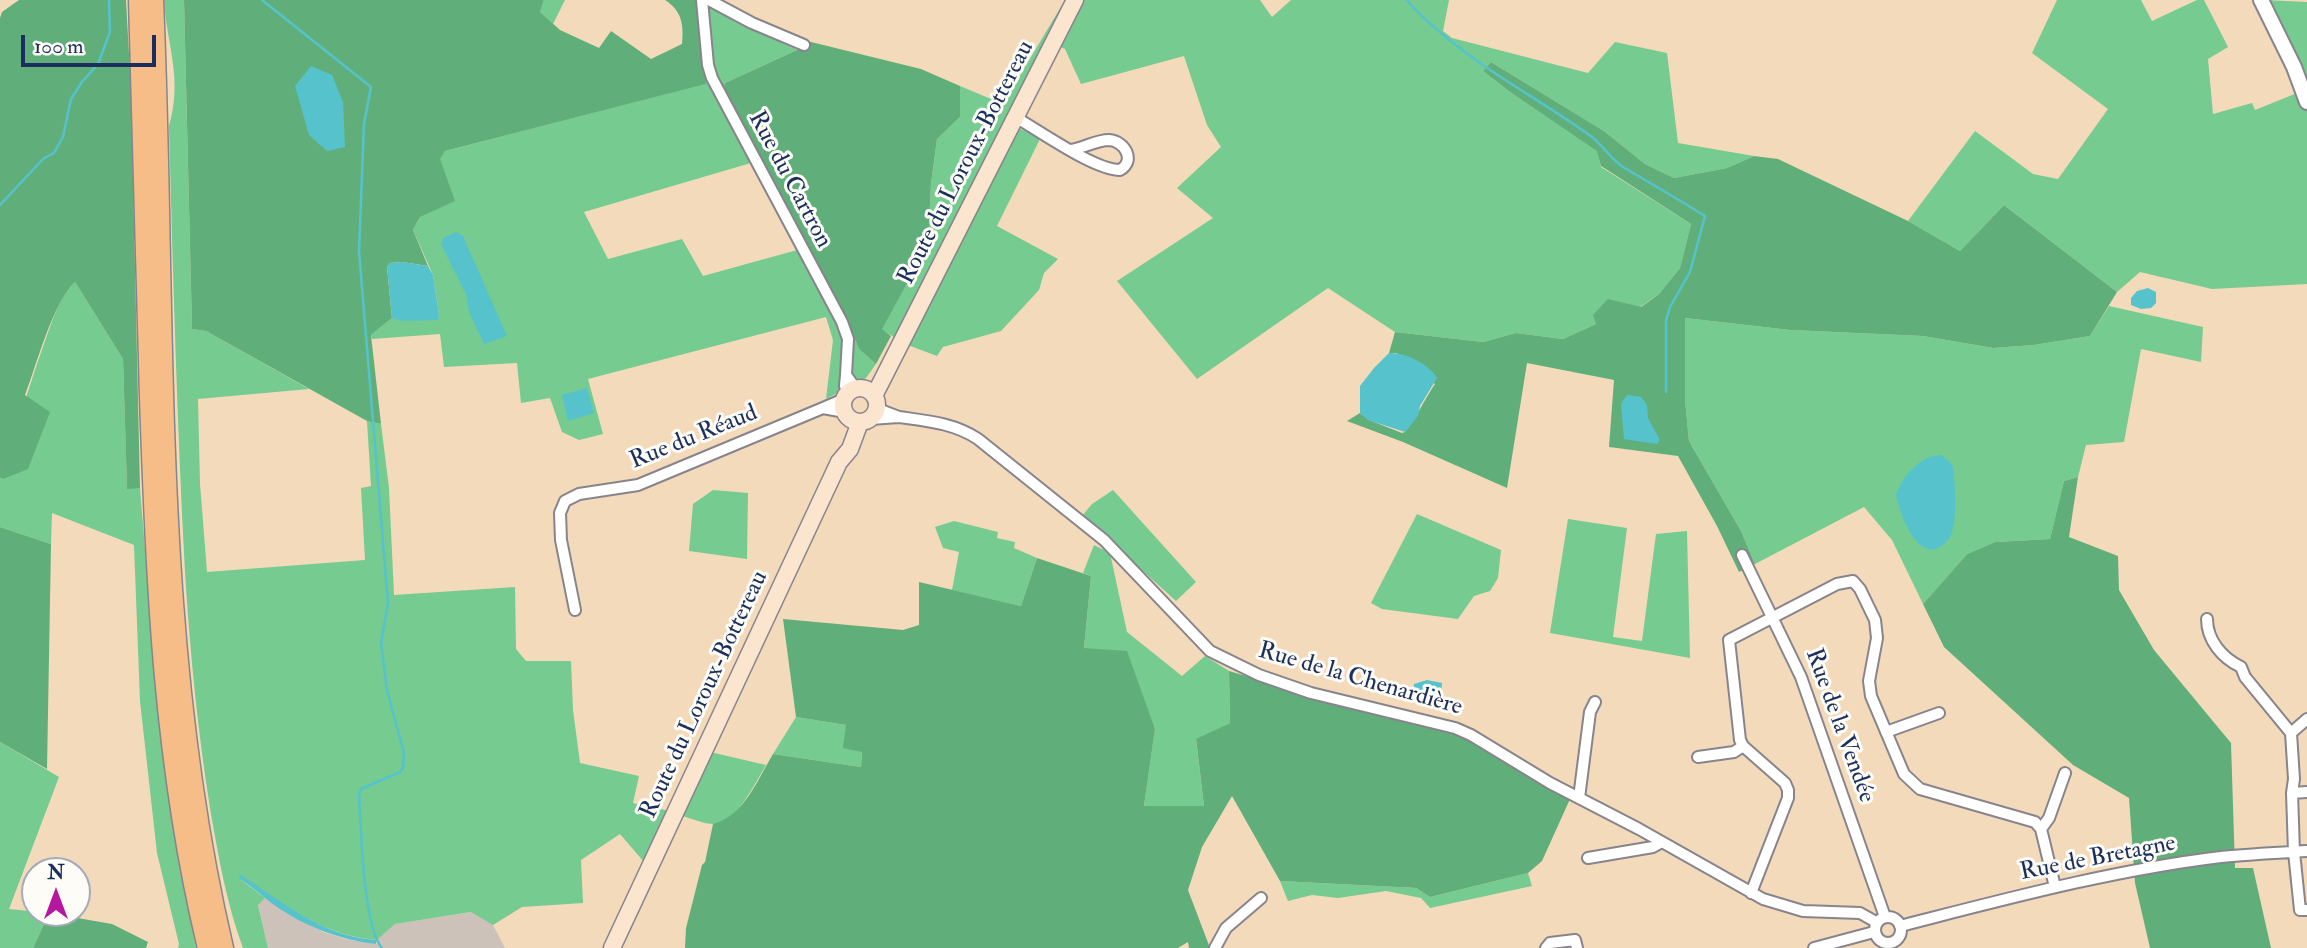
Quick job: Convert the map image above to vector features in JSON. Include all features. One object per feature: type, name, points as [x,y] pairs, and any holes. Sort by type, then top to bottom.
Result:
[{"type":"highway","points":[[138,0],[159,630],[175,781],[188,861],[207,948]]},
{"type":"highway","points":[[154,0],[172,584],[181,691],[199,829],[224,948]]},
{"type":"highway","points":[[199,829],[209,843],[222,907],[235,948]]},
{"type":"main road","name":"Route du Loroux-Bottereau","points":[[612,948],[839,461],[850,449],[859,404],[898,346],[1075,0]]},
{"type":"street","name":"Rue du Cartron","points":[[702,0],[708,65],[712,78],[842,322],[848,339],[846,375],[859,404]]},
{"type":"street","points":[[709,0],[752,23],[804,45]]},
{"type":"street","points":[[2261,0],[2294,67],[2307,102]]},
{"type":"street","points":[[1016,117],[1071,150],[1112,170],[1124,167],[1127,161],[1127,152],[1121,144],[1112,140],[1071,150]]},
{"type":"street","name":"Rue du Réaud","points":[[575,610],[561,540],[560,513],[565,501],[579,494],[638,485],[823,408],[859,404]]},
{"type":"street","name":"Rue de la Chenardière","points":[[859,404],[899,417],[966,431],[978,439],[1104,540],[1210,651],[1259,675],[1311,693],[1455,728],[1751,893],[1792,909],[1826,913],[1856,912],[1878,924]]},
{"type":"street","name":"Rue de la Vendée","points":[[1742,555],[1810,700],[1878,924]]},
{"type":"street","points":[[1751,893],[1788,798],[1788,790],[1785,783],[1743,746],[1740,740],[1729,640],[1837,584],[1853,581],[1860,589],[1875,620],[1877,638],[1869,681],[1871,696],[1903,774],[1920,789],[2026,818],[2041,829],[2054,887]]},
{"type":"street","points":[[2207,619],[2207,633],[2210,638],[2230,661],[2241,667],[2245,677],[2291,733],[2294,852],[2300,910],[2307,910]]},
{"type":"street","points":[[1579,798],[1590,712],[1595,702]]},
{"type":"street","points":[[1886,732],[1939,713]]},
{"type":"street","points":[[2291,733],[2307,719]]},
{"type":"street","points":[[1698,757],[1734,752],[1743,746]]},
{"type":"street","points":[[2041,829],[2049,818],[2065,773]]},
{"type":"street","points":[[2292,793],[2307,792]]},
{"type":"street","points":[[1588,858],[1653,847],[1662,842]]},
{"type":"street","name":"Rue de Bretagne","points":[[1900,926],[2054,887],[2221,857],[2307,851]]},
{"type":"street","points":[[1215,948],[1226,928],[1261,898]]},
{"type":"street","points":[[1814,948],[1878,924],[1894,918],[1900,926],[1900,935],[1893,945],[1881,941],[1878,924]]},
{"type":"street","points":[[1545,948],[1550,943],[1571,939],[1575,940],[1577,948]]},
{"type":"shaded area","points":[[265,898],[323,932],[377,944],[377,940],[395,924],[472,912],[493,925],[505,948],[268,948],[258,904]]},
{"type":"green space","points":[[19,0],[126,0],[131,91],[140,488],[127,489],[123,359],[75,282],[52,319],[25,395],[50,412],[28,469],[0,478],[0,18],[2,12]]},
{"type":"green space","points":[[164,0],[184,0],[192,329],[206,331],[309,389],[198,399],[200,484],[207,572],[365,560],[361,488],[371,486],[367,421],[381,424],[389,488],[394,595],[515,587],[516,649],[526,661],[571,661],[573,710],[580,763],[639,776],[633,803],[670,811],[644,862],[620,834],[581,860],[583,903],[522,907],[493,925],[471,912],[395,924],[377,940],[325,927],[240,879],[265,898],[258,905],[268,948],[243,948],[228,899],[211,814],[189,633],[180,460],[169,126],[175,93]]},
{"type":"green space","points":[[184,0],[544,0],[540,12],[560,30],[599,48],[611,31],[651,59],[682,44],[681,19],[665,0],[697,0],[706,84],[445,151],[440,159],[455,201],[420,217],[413,230],[428,266],[402,262],[390,263],[387,267],[392,318],[371,335],[381,424],[367,421],[206,331],[192,329]]},
{"type":"green space","points":[[544,0],[565,0],[553,24],[540,12]]},
{"type":"green space","points":[[1065,0],[1260,0],[1272,17],[1291,0],[1449,0],[1443,31],[1452,38],[1588,73],[1615,42],[1667,53],[1678,143],[1754,156],[1727,168],[1674,178],[1645,164],[1604,131],[1491,62],[1483,71],[1598,151],[1601,167],[1691,224],[1680,268],[1659,294],[1640,307],[1563,339],[1516,333],[1483,342],[1395,332],[1328,288],[1197,379],[1117,281],[1213,218],[1177,188],[1221,147],[1207,125],[1184,56],[1081,84],[1065,49],[1059,46],[1015,127],[1041,137],[997,226],[1058,259],[1044,273],[1039,290],[1001,331],[943,347],[937,356],[905,344],[881,329],[928,245],[931,184],[937,139],[960,117],[960,86],[1003,104]]},
{"type":"green space","points":[[2057,0],[2141,0],[2152,21],[2197,0],[2204,0],[2228,47],[2208,59],[2213,114],[2252,103],[2255,110],[2307,89],[2307,284],[2212,289],[2140,272],[2117,292],[2004,205],[1960,251],[1908,221],[1975,131],[2033,174],[2058,179],[2108,109],[2032,53]]},
{"type":"green space","points":[[2265,0],[2307,2],[2307,88]]},
{"type":"green space","points":[[698,1],[797,50],[725,83],[761,160],[584,212],[608,259],[682,239],[703,276],[808,247],[842,309],[859,349],[876,364],[866,378],[826,399],[833,340],[826,317],[588,379],[603,434],[579,440],[562,432],[550,398],[521,403],[517,363],[444,367],[440,334],[372,339],[371,335],[392,318],[437,320],[439,314],[433,275],[413,230],[420,217],[439,159],[445,151],[705,84]]},
{"type":"green space","points":[[807,41],[921,69],[960,86],[960,117],[937,139],[931,184],[928,245],[882,329],[891,336],[876,364],[859,349],[842,309],[724,91],[725,83],[797,50]]},
{"type":"green space","points":[[1491,62],[1604,131],[1645,164],[1674,178],[1727,168],[1754,156],[1778,159],[1908,221],[1960,251],[2004,205],[2117,292],[2090,336],[1993,348],[1923,336],[1790,330],[1685,318],[1685,400],[1689,441],[1741,531],[1755,564],[1739,572],[1678,456],[1609,447],[1614,380],[1527,363],[1507,488],[1403,442],[1347,421],[1360,413],[1369,420],[1405,432],[1435,384],[1397,353],[1389,353],[1395,332],[1483,342],[1516,333],[1563,339],[1596,324],[1593,315],[1608,299],[1641,307],[1659,294],[1680,268],[1691,224],[1601,166],[1597,151],[1483,71]]},
{"type":"green space","points":[[75,282],[123,359],[127,488],[140,488],[159,721],[176,839],[196,948],[178,948],[157,853],[140,701],[134,545],[52,513],[51,544],[0,527],[0,478],[3,479],[27,394],[53,319],[64,296]]},
{"type":"green space","points":[[2109,306],[2203,327],[2201,362],[2141,349],[2124,442],[2086,445],[2078,477],[2064,481],[2050,539],[1995,542],[1967,554],[1923,604],[1892,540],[1864,507],[1755,564],[1741,531],[1689,441],[1685,400],[1685,318],[1790,330],[1923,336],[1993,348],[2090,336]]},
{"type":"green space","points":[[2078,477],[2069,537],[2118,556],[2119,590],[2154,650],[2231,743],[2235,868],[2253,868],[2271,948],[2150,948],[2135,883],[2129,798],[2073,765],[1944,647],[1923,604],[1967,554],[1995,542],[2050,539],[2064,481]]},
{"type":"green space","points":[[713,490],[748,493],[747,559],[689,551],[693,504]]},
{"type":"green space","points":[[1113,490],[1196,582],[1176,601],[1082,516],[1092,504]]},
{"type":"green space","points":[[1417,514],[1501,550],[1498,578],[1490,591],[1474,596],[1458,619],[1382,609],[1371,603]]},
{"type":"green space","points":[[1568,519],[1627,528],[1613,637],[1642,641],[1656,534],[1687,531],[1690,658],[1550,633]]},
{"type":"green space","points":[[954,521],[998,532],[997,538],[1015,542],[1014,548],[1037,558],[1021,606],[952,590],[959,552],[943,548],[935,527]]},
{"type":"green space","points":[[0,527],[51,544],[47,769],[0,742]]},
{"type":"green space","points":[[1094,545],[1110,553],[1127,632],[1182,676],[1205,656],[1229,671],[1230,723],[1196,740],[1204,806],[1144,806],[1155,728],[1084,648],[1091,576],[1083,573]]},
{"type":"green space","points":[[1037,558],[1091,576],[1084,648],[1127,651],[1155,729],[1144,806],[1204,806],[1196,739],[1230,723],[1229,671],[1464,736],[1570,799],[1542,861],[1528,873],[1430,897],[1416,888],[1280,881],[1232,796],[1202,847],[1188,890],[1210,948],[1189,948],[1188,942],[1178,948],[685,948],[686,928],[713,824],[724,820],[742,805],[773,754],[861,767],[862,752],[843,748],[846,725],[796,717],[783,619],[903,630],[919,625],[919,582],[1021,606]]},
{"type":"green space","points":[[796,717],[846,725],[862,752],[861,767],[773,754]]},
{"type":"green space","points":[[0,742],[59,777],[29,857],[21,857],[21,877],[9,909],[21,910],[21,927],[43,927],[33,948],[0,948]]},
{"type":"green space","points":[[710,752],[766,765],[738,808],[731,816],[716,824],[683,816]]},
{"type":"green space","points":[[1528,873],[1532,886],[1430,908],[1421,898],[1386,891],[1338,898],[1312,895],[1288,901],[1280,881],[1416,888],[1430,897]]},
{"type":"green space","points":[[91,920],[112,924],[148,942],[146,948],[33,948],[43,927],[91,927]]},
{"type":"water","points":[[311,66],[332,75],[343,102],[345,147],[327,151],[309,135],[295,86]]},
{"type":"water","points":[[456,232],[463,236],[507,336],[484,344],[469,312],[467,297],[441,244],[443,238]]},
{"type":"water","points":[[390,263],[428,266],[433,275],[438,320],[403,321],[392,318],[387,267]]},
{"type":"water","points":[[2148,288],[2156,292],[2156,303],[2151,308],[2141,309],[2131,305],[2131,298],[2137,291]]},
{"type":"water","points":[[1389,353],[1416,360],[1437,378],[1420,406],[1418,416],[1405,432],[1368,420],[1360,413],[1360,386]]},
{"type":"water","points":[[587,388],[594,413],[568,421],[562,395]]},
{"type":"water","points":[[1627,395],[1641,397],[1647,405],[1648,418],[1660,440],[1657,444],[1624,439],[1621,404]]},
{"type":"water","points":[[1941,455],[1953,467],[1954,522],[1948,540],[1938,548],[1930,549],[1915,540],[1896,495],[1913,468],[1926,459]]},
{"type":"water","points":[[1427,680],[1442,683],[1441,697],[1433,701],[1413,697],[1414,684]]},
{"type":"water","points":[[239,874],[320,925],[357,937],[377,940],[376,944],[334,935],[307,924],[270,902],[240,879]]},
{"type":"waterway","points":[[0,205],[43,159],[54,153],[63,137],[71,99],[98,64],[110,32],[109,0]]},
{"type":"waterway","points":[[262,0],[371,87],[364,124],[359,251],[388,603],[381,643],[387,690],[404,753],[403,768],[400,772],[361,789],[359,795],[367,899],[376,937],[382,948]]},
{"type":"waterway","points":[[1407,0],[1425,20],[1463,51],[1592,137],[1619,165],[1705,216],[1690,272],[1670,307],[1666,321],[1666,392]]}]
